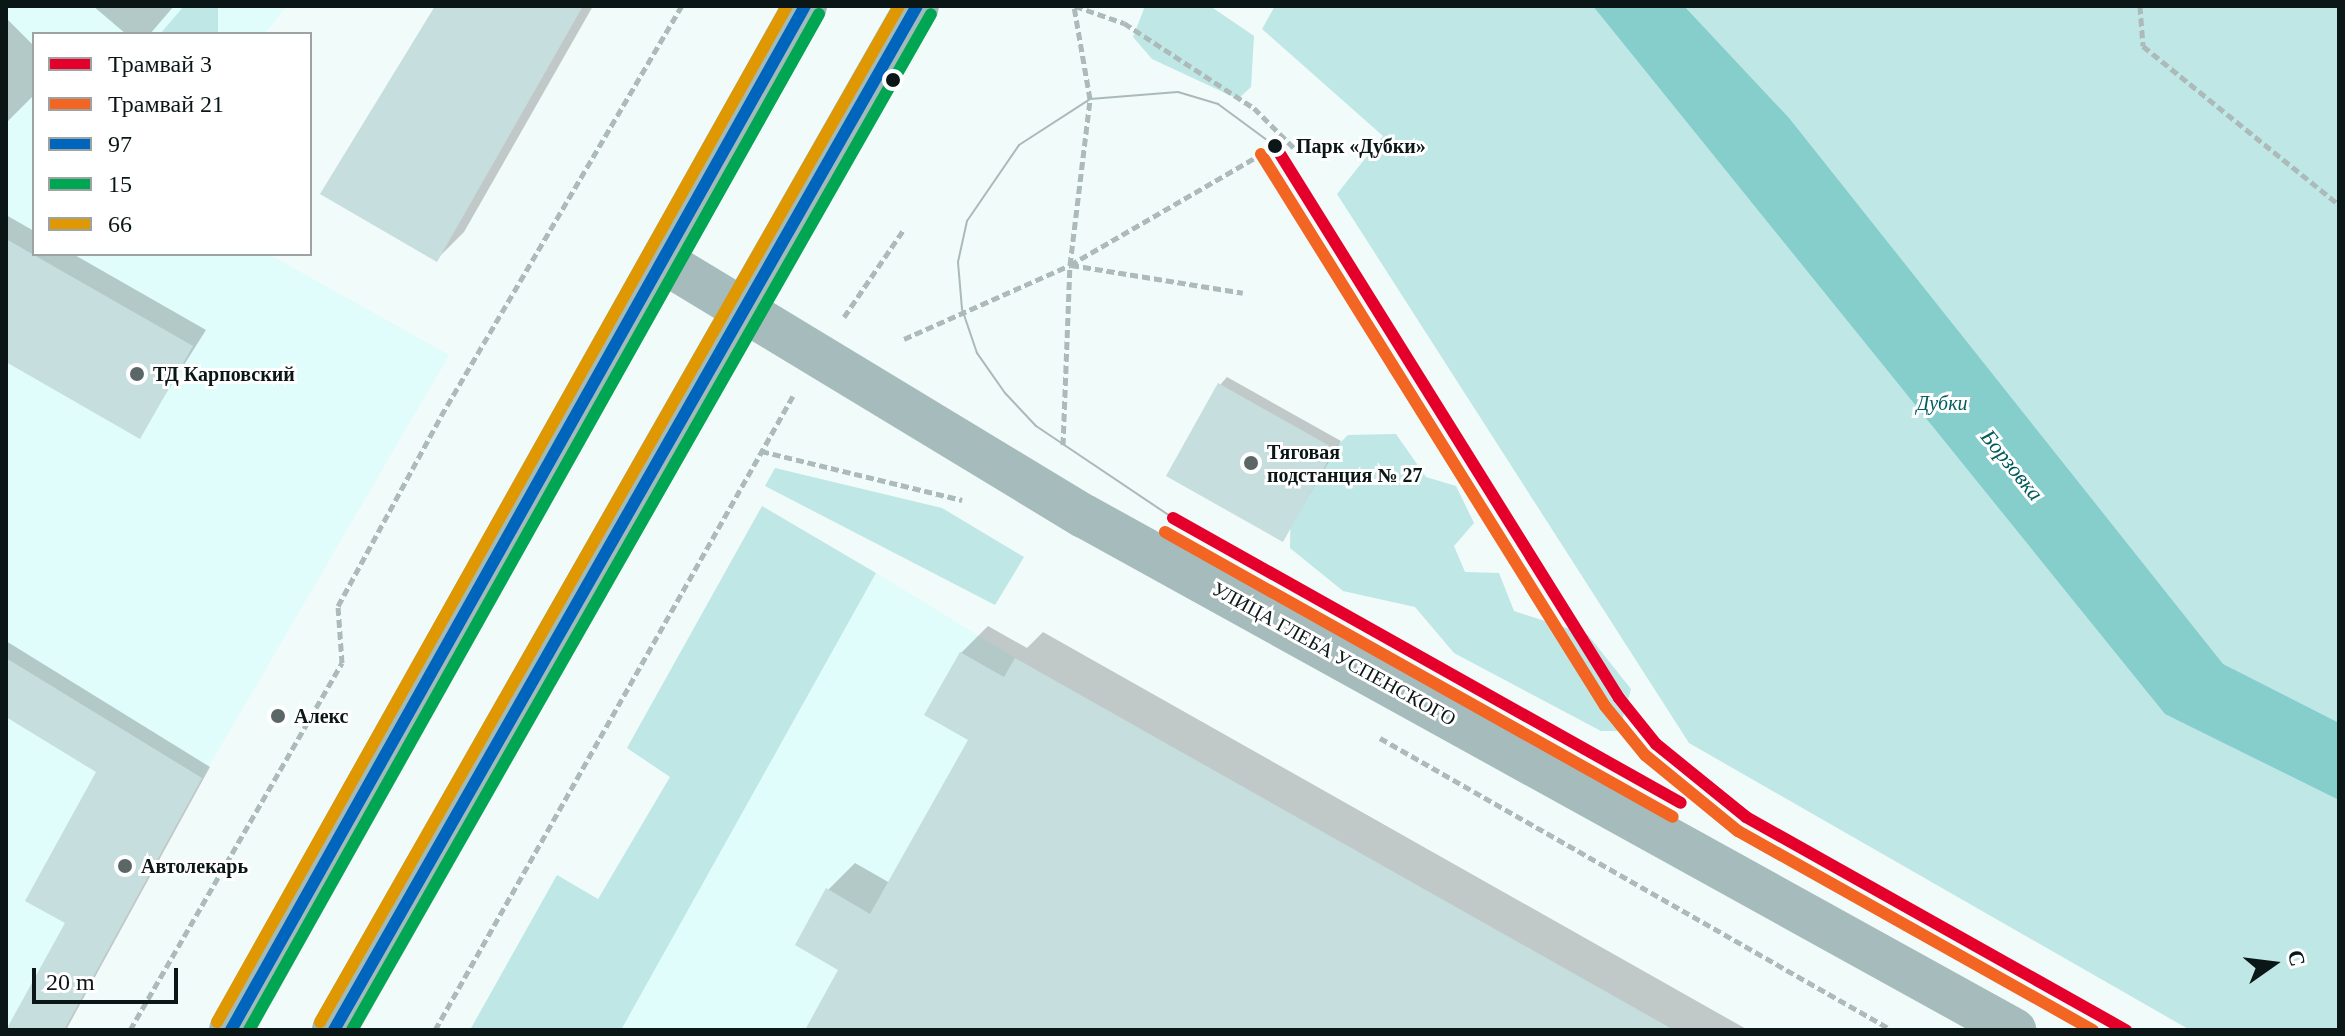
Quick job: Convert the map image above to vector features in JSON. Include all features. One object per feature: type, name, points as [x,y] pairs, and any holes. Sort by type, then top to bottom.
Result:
[{"type":"main road","points":[[231,1030],[805,6]]},
{"type":"main road","points":[[334,1030],[917,6]]},
{"type":"street","name":"УЛИЦА ГЛЕБА УСПЕНСКОГО","points":[[664,262],[1084,516],[2014,1030]]},
{"type":"path","points":[[130,1030],[342,663],[338,606],[441,416],[682,6]]},
{"type":"path","points":[[1063,445],[1070,265],[1090,99],[1075,6],[1124,23],[1254,108],[1294,148]]},
{"type":"path","points":[[2140,6],[2143,46],[2339,205]]},
{"type":"path","points":[[904,339],[1070,265],[1275,146]]},
{"type":"path","points":[[1070,265],[1243,293]]},
{"type":"path","points":[[435,1030],[761,451],[969,501]]},
{"type":"path","points":[[1376,736],[1892,1030]]},
{"type":"shaded area","points":[[6,6],[287,6],[266,32],[32,32],[32,256],[272,256],[449,355],[202,778],[6,1030]]},
{"type":"shaded area","points":[[876,573],[1015,658],[1674,1030],[619,1030]]},
{"type":"green space","points":[[184,6],[218,6],[218,32],[162,32]]},
{"type":"green space","points":[[1145,6],[1210,6],[1254,36],[1251,87],[1238,99],[1152,59],[1133,37]]},
{"type":"green space","name":"Дубки","points":[[1275,6],[2339,6],[2339,1030],[2190,1030],[1689,743],[1337,194],[1383,136],[1262,29]]},
{"type":"green space","points":[[1396,434],[1426,477],[1456,486],[1474,523],[1454,546],[1465,572],[1499,573],[1514,611],[1588,635],[1631,689],[1619,731],[1601,731],[1454,653],[1415,607],[1343,591],[1290,548],[1291,492],[1348,435]]},
{"type":"green space","points":[[775,468],[942,508],[1024,557],[995,605],[765,486]]},
{"type":"green space","points":[[762,506],[876,573],[621,1030],[470,1030],[557,875],[598,899],[670,777],[627,748]]},
{"type":"water","name":"Борзовка","points":[[1593,6],[1684,6],[1789,118],[2223,664],[2339,723],[2339,800],[2165,714]]},
{"type":"building","points":[[435,6],[583,6],[437,262],[320,194]]},
{"type":"building","points":[[6,239],[193,346],[140,439],[6,362]]},
{"type":"building","name":"Тяговая подстанция № 27","points":[[1218,383],[1335,449],[1283,542],[1166,476]]},
{"type":"building","points":[[960,652],[1004,677],[1015,658],[1674,1030],[805,1030],[838,970],[795,945],[826,888],[870,914],[968,740],[924,715]]},
{"type":"building","points":[[6,658],[202,778],[64,1030],[6,1030],[65,923],[25,901],[96,772],[6,717]]},
{"type":"tram line","points":[[1173,518],[1036,426],[1005,393],[977,353],[962,309],[958,262],[967,221],[1019,145],[1090,99],[1178,92],[1218,104],[1275,146]]},
{"type":"tram line","name":"3","points":[[1275,146],[1619,698],[1656,744],[1746,817],[2126,1030]]},
{"type":"tram line","name":"21","points":[[1261,154],[1605,706],[1645,755],[1738,831],[2093,1030]]},
{"type":"tram line","name":"3","points":[[1173,518],[1681,803]]},
{"type":"tram line","name":"21","points":[[1165,532],[1673,817]]},
{"type":"transit line","name":"66","points":[[217,1022],[787,6]]},
{"type":"transit line","name":"97","points":[[231,1030],[805,6]]},
{"type":"transit line","name":"66","points":[[320,1022],[899,6]]},
{"type":"transit line","name":"97","points":[[334,1030],[917,6]]},
{"type":"transit line","name":"15","points":[[249,1030],[819,14]]},
{"type":"transit line","name":"15","points":[[352,1030],[931,14]]},
{"type":"place","name":"Парк «Дубки»","points":[[1275,146]]},
{"type":"place","name":"ТД Карповский","points":[[137,374]]},
{"type":"place","name":"Тяговая подстанция № 27","points":[[1251,463]]},
{"type":"place","name":"Алекс","points":[[278,716]]},
{"type":"place","name":"Автолекарь","points":[[125,866]]}]
